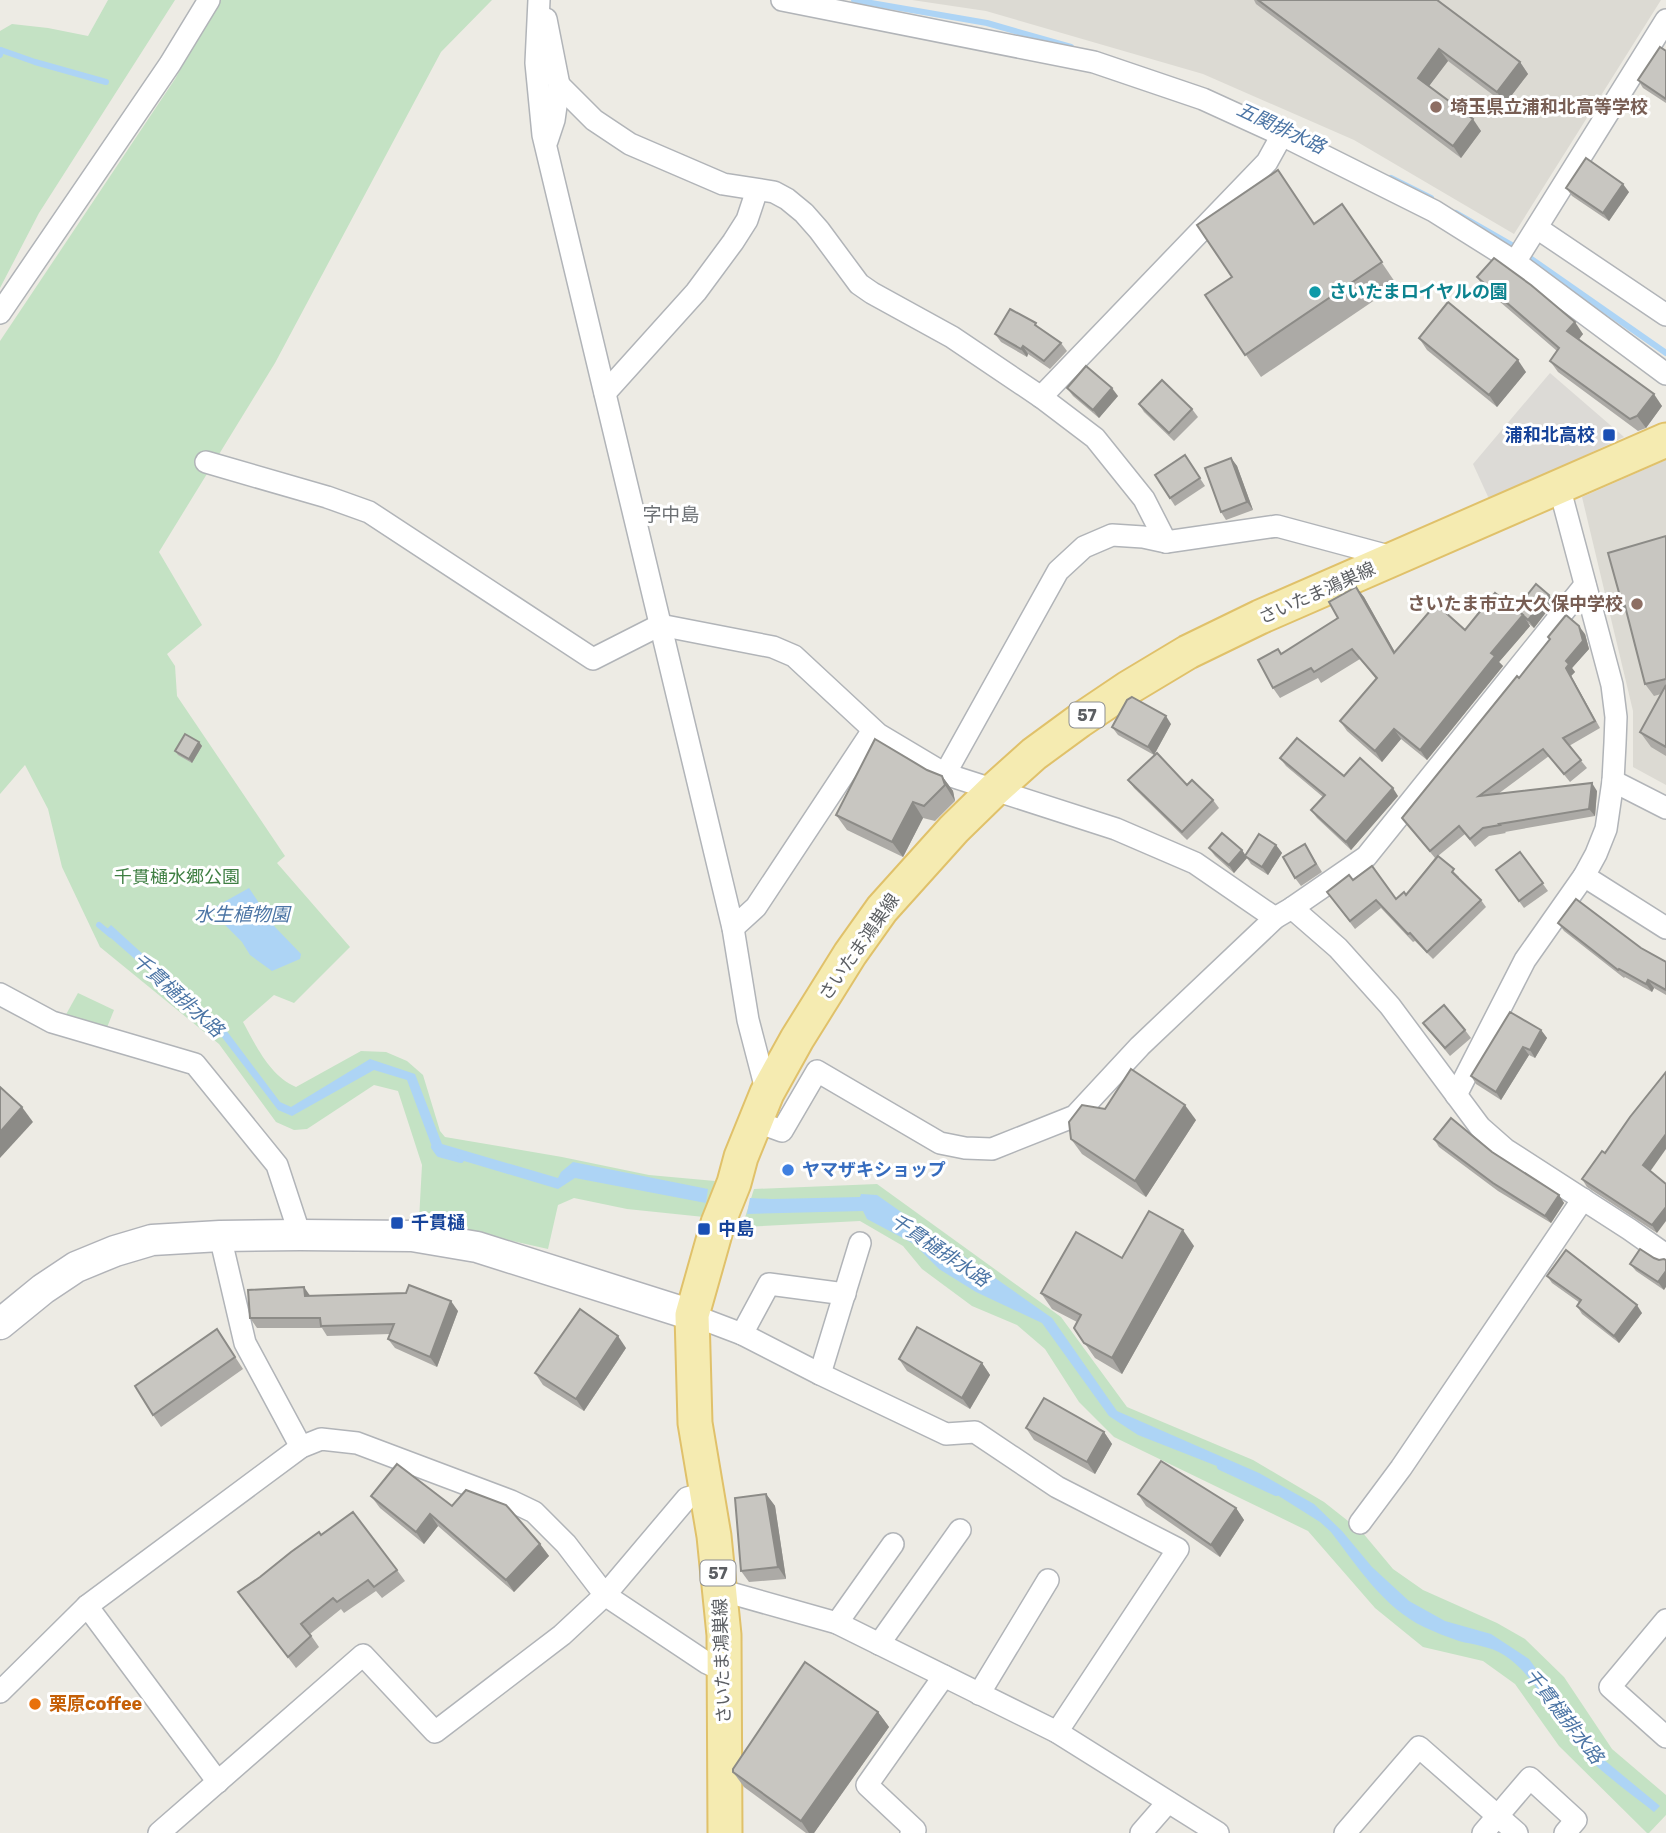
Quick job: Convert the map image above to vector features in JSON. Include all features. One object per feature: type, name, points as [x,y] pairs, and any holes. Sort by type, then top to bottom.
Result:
[{"type":"main road","name":"さいたま鴻巣線","points":[[724,1833],[724,1635],[714,1536],[695,1423],[692,1315],[718,1223],[761,1107],[797,1039],[843,964],[882,909],[954,829],[995,789],[1034,754],[1128,688],[1188,652],[1260,617],[1666,440]]},
{"type":"street","points":[[0,313],[170,64],[209,0]]},
{"type":"street","points":[[540,0],[559,85],[554,120],[545,145]]},
{"type":"street","points":[[540,0],[536,63],[545,145],[733,928],[761,1107],[782,1132],[817,1071],[940,1143],[964,1148],[992,1149],[1075,1116],[1140,1046],[1284,913],[1366,858],[1585,585]]},
{"type":"street","points":[[782,0],[1094,62],[1202,99],[1282,135],[1434,211],[1516,262],[1666,374]]},
{"type":"street","points":[[1516,262],[1666,20]]},
{"type":"street","points":[[559,85],[594,120],[630,144],[723,184],[774,192],[787,200],[804,213],[859,284],[952,337],[1041,397],[1095,438],[1144,499],[1166,542]]},
{"type":"street","points":[[1041,397],[1267,162],[1282,135]]},
{"type":"street","points":[[605,393],[696,292],[747,220],[757,190]]},
{"type":"street","points":[[1537,228],[1666,316]]},
{"type":"street","points":[[206,462],[369,512],[593,659],[660,625],[773,647],[794,656],[878,734],[945,774],[1116,829],[1195,863],[1284,913],[1338,948],[1393,1010],[1480,1127],[1505,1149],[1666,1255]]},
{"type":"street","points":[[1456,1095],[1525,960],[1584,876],[1606,829],[1613,781],[1616,717],[1612,685],[1559,486]]},
{"type":"street","points":[[945,774],[1058,570],[1084,547],[1112,535],[1166,542],[1277,526],[1396,558]]},
{"type":"street","points":[[733,928],[756,906],[873,730]]},
{"type":"street","points":[[1613,781],[1666,808]]},
{"type":"street","points":[[1584,876],[1666,928]]},
{"type":"street","points":[[0,994],[52,1023],[195,1064],[277,1165],[300,1235]]},
{"type":"street","points":[[1360,1523],[1401,1468],[1583,1199]]},
{"type":"street","points":[[220,1236],[245,1343],[301,1447]]},
{"type":"street","points":[[0,1324],[43,1289],[76,1267],[152,1240],[220,1236],[412,1236],[477,1247],[692,1315],[742,1334],[946,1434],[975,1433],[1057,1487],[1178,1549],[1057,1732]]},
{"type":"street","points":[[820,1374],[860,1243]]},
{"type":"street","points":[[742,1334],[769,1284],[845,1294]]},
{"type":"street","points":[[0,1692],[87,1605],[301,1447],[321,1439],[357,1443],[534,1512],[566,1544],[605,1595],[724,1671]]},
{"type":"street","points":[[159,1833],[363,1655],[435,1732],[562,1635],[605,1595],[687,1498],[706,1493]]},
{"type":"street","points":[[878,1644],[960,1530]]},
{"type":"street","points":[[837,1623],[893,1544]]},
{"type":"street","points":[[979,1693],[1048,1580]]},
{"type":"street","points":[[720,1590],[837,1623],[1057,1732],[1218,1833]]},
{"type":"street","points":[[87,1605],[218,1782]]},
{"type":"street","points":[[1666,1620],[1610,1687],[1666,1737]]},
{"type":"street","points":[[912,1833],[915,1830],[867,1785],[944,1676]]},
{"type":"street","points":[[1345,1833],[1419,1746],[1517,1833]]},
{"type":"street","points":[[1483,1833],[1530,1777],[1576,1820],[1565,1833]]},
{"type":"street","points":[[1141,1833],[1168,1802]]},
{"type":"shaded area","name":"埼玉県立浦和北高等学校","points":[[912,0],[1661,0],[1514,234],[1354,140],[1203,74],[986,11]]},
{"type":"shaded area","points":[[1550,373],[1624,437],[1490,501],[1473,464]]},
{"type":"shaded area","name":"さいたま市立大久保中学校","points":[[1666,460],[1666,785],[1633,767],[1633,711],[1582,497]]},
{"type":"green space","points":[[108,0],[175,0],[39,213],[0,288],[0,31],[12,24],[88,36]]},
{"type":"green space","name":"千貫樋水郷公園","points":[[219,0],[492,0],[441,52],[275,363],[159,552],[202,625],[167,654],[175,666],[177,696],[285,856],[277,863],[350,947],[294,1003],[274,995],[243,1022],[271,1068],[296,1087],[361,1051],[386,1052],[407,1061],[423,1075],[440,1131],[445,1137],[649,1175],[715,1181],[704,1217],[627,1209],[574,1198],[558,1205],[548,1249],[419,1220],[422,1165],[398,1091],[374,1085],[307,1129],[294,1130],[276,1122],[219,1044],[100,947],[62,867],[48,809],[25,765],[0,794],[0,341],[175,79]]},
{"type":"green space","points":[[78,993],[114,1010],[106,1030],[64,1018]]},
{"type":"green space","points":[[877,1184],[1061,1317],[1127,1407],[1253,1460],[1324,1502],[1362,1532],[1393,1569],[1423,1590],[1497,1623],[1525,1639],[1564,1677],[1612,1749],[1666,1795],[1666,1815],[1647,1833],[1559,1746],[1515,1684],[1483,1661],[1423,1647],[1375,1608],[1308,1531],[1114,1437],[1079,1402],[1045,1349],[1017,1325],[972,1306],[922,1269],[903,1246],[860,1221],[742,1227],[754,1189]]},
{"type":"water","name":"水生植物園","points":[[249,888],[275,927],[301,954],[300,959],[272,971],[250,955],[242,942],[215,915],[198,911],[198,907],[215,907]]},
{"type":"water","points":[[111,925],[226,1030],[280,1102],[291,1107],[370,1059],[415,1074],[442,1144],[558,1178],[573,1162],[708,1189],[706,1203],[575,1178],[558,1189],[434,1152],[407,1080],[374,1070],[292,1116],[278,1110],[218,1032],[104,932]]},
{"type":"water","points":[[861,1194],[877,1195],[1052,1318],[1117,1411],[1259,1473],[1314,1504],[1342,1531],[1372,1567],[1409,1601],[1445,1621],[1491,1634],[1529,1659],[1597,1754],[1660,1806],[1654,1812],[1589,1759],[1570,1738],[1533,1682],[1515,1663],[1499,1652],[1432,1631],[1396,1609],[1372,1585],[1331,1532],[1320,1522],[1255,1481],[1138,1435],[1109,1416],[1042,1323],[976,1292],[939,1269],[914,1244],[867,1219],[863,1211],[747,1214],[750,1198],[860,1197]]},
{"type":"building","points":[[1258,0],[1437,0],[1520,62],[1497,92],[1439,49],[1418,78],[1473,119],[1453,146]]},
{"type":"building","points":[[1660,47],[1666,51],[1666,99],[1638,80]]},
{"type":"building","points":[[1586,158],[1623,184],[1603,213],[1566,188]]},
{"type":"building","name":"さいたまロイヤルの園","points":[[1278,170],[1314,224],[1342,204],[1382,262],[1245,355],[1205,295],[1232,277],[1197,225]]},
{"type":"building","points":[[1494,258],[1575,322],[1567,331],[1654,394],[1637,416],[1630,419],[1550,361],[1559,348],[1477,277]]},
{"type":"building","points":[[1448,302],[1518,360],[1489,395],[1419,338]]},
{"type":"building","points":[[1010,309],[1036,323],[1035,325],[1061,343],[1044,361],[1023,346],[1021,349],[995,334]]},
{"type":"building","points":[[1086,366],[1112,388],[1093,410],[1067,388]]},
{"type":"building","points":[[1162,380],[1192,409],[1169,433],[1139,404]]},
{"type":"building","points":[[1185,455],[1200,478],[1170,498],[1155,475]]},
{"type":"building","points":[[1231,458],[1247,502],[1221,512],[1205,468]]},
{"type":"building","points":[[1666,536],[1666,679],[1645,684],[1608,553]]},
{"type":"building","points":[[1536,584],[1549,595],[1528,620],[1516,609]]},
{"type":"building","points":[[1356,587],[1394,653],[1436,604],[1465,630],[1495,593],[1523,615],[1491,653],[1495,656],[1420,750],[1394,729],[1375,751],[1340,721],[1377,678],[1352,649],[1314,672],[1311,668],[1273,688],[1258,660],[1278,649],[1281,654],[1338,618],[1329,602]]},
{"type":"building","points":[[1566,615],[1579,626],[1583,641],[1566,661],[1569,664],[1566,668],[1595,721],[1563,738],[1581,760],[1564,774],[1543,749],[1479,796],[1592,783],[1589,809],[1483,828],[1470,839],[1459,826],[1430,851],[1402,818],[1517,676],[1519,678]]},
{"type":"building","points":[[1666,685],[1666,747],[1640,732]]},
{"type":"building","points":[[1132,697],[1166,716],[1148,747],[1112,727],[1127,700]]},
{"type":"building","points":[[185,734],[199,742],[189,759],[175,751]]},
{"type":"building","points":[[1297,738],[1344,776],[1360,758],[1393,788],[1346,842],[1311,810],[1325,795],[1280,758]]},
{"type":"building","points":[[875,739],[942,776],[945,785],[924,806],[913,802],[892,842],[836,815]]},
{"type":"building","points":[[1157,753],[1187,785],[1192,780],[1213,800],[1182,832],[1128,780]]},
{"type":"building","points":[[1222,833],[1242,850],[1229,865],[1209,848]]},
{"type":"building","points":[[1259,834],[1276,845],[1262,867],[1245,856]]},
{"type":"building","points":[[1305,844],[1316,864],[1295,878],[1283,857]]},
{"type":"building","points":[[1520,852],[1543,883],[1519,901],[1496,870]]},
{"type":"building","points":[[1438,856],[1454,869],[1452,872],[1481,900],[1427,952],[1376,900],[1350,921],[1327,892],[1349,875],[1353,880],[1372,866],[1396,899],[1404,892],[1406,895]]},
{"type":"building","points":[[1576,899],[1641,948],[1666,962],[1666,990],[1648,980],[1646,984],[1618,970],[1558,923]]},
{"type":"building","points":[[1444,1005],[1465,1030],[1445,1048],[1423,1023]]},
{"type":"building","points":[[1510,1012],[1541,1030],[1530,1050],[1523,1047],[1496,1092],[1471,1076]]},
{"type":"building","points":[[1131,1069],[1185,1105],[1135,1181],[1071,1139],[1069,1122],[1082,1105],[1105,1109]]},
{"type":"building","points":[[1666,1072],[1666,1134],[1643,1165],[1666,1184],[1666,1207],[1652,1225],[1582,1179]]},
{"type":"building","points":[[0,1087],[22,1107],[0,1132]]},
{"type":"building","points":[[1451,1118],[1492,1152],[1559,1195],[1545,1216],[1493,1183],[1434,1139]]},
{"type":"building","points":[[1149,1211],[1183,1230],[1112,1358],[1084,1343],[1074,1328],[1081,1315],[1041,1293],[1076,1232],[1122,1258]]},
{"type":"building","points":[[1640,1249],[1654,1258],[1666,1260],[1666,1271],[1658,1282],[1630,1264]]},
{"type":"building","points":[[1566,1250],[1637,1305],[1614,1336],[1577,1306],[1581,1300],[1547,1276]]},
{"type":"building","points":[[409,1285],[451,1301],[430,1357],[388,1339],[394,1324],[321,1326],[320,1318],[250,1318],[248,1290],[304,1287],[305,1296],[406,1293]]},
{"type":"building","points":[[580,1309],[618,1336],[576,1399],[535,1373]]},
{"type":"building","points":[[917,1327],[982,1363],[962,1398],[899,1359]]},
{"type":"building","points":[[217,1329],[235,1357],[153,1415],[135,1386]]},
{"type":"building","points":[[1044,1398],[1104,1432],[1087,1462],[1026,1428]]},
{"type":"building","points":[[1161,1461],[1236,1508],[1211,1545],[1138,1494]]},
{"type":"building","points":[[397,1464],[452,1506],[466,1490],[506,1505],[540,1544],[506,1580],[430,1514],[416,1532],[371,1496]]},
{"type":"building","points":[[766,1494],[778,1567],[741,1571],[735,1498]]},
{"type":"building","points":[[353,1512],[397,1570],[374,1587],[368,1580],[337,1602],[333,1598],[301,1624],[311,1636],[288,1657],[238,1592],[319,1532],[321,1535]]},
{"type":"building","points":[[805,1662],[878,1712],[801,1821],[733,1772],[733,1769]]},
{"type":"waterway","name":"五関排水路","points":[[854,0],[987,23],[1071,47]]},
{"type":"waterway","points":[[0,55],[1,50],[106,82]]},
{"type":"waterway","name":"五関排水路","points":[[1391,178],[1431,198]]},
{"type":"waterway","name":"五関排水路","points":[[1456,213],[1510,244],[1666,353]]},
{"type":"waterway","name":"千貫樋排水路","points":[[99,925],[111,935]]},
{"type":"waterway","name":"千貫樋排水路","points":[[434,1147],[439,1154],[461,1160]]},
{"type":"waterway","name":"千貫樋排水路","points":[[1220,1467],[1276,1493]]},
{"type":"place","name":"埼玉県立浦和北高等学校","points":[[1436,107]]},
{"type":"place","name":"さいたまロイヤルの園","points":[[1315,292]]},
{"type":"place","name":"浦和北高校","points":[[1609,435]]},
{"type":"place","name":"さいたま市立大久保中学校","points":[[1637,604]]},
{"type":"place","name":"ヤマザキショップ","points":[[788,1170]]},
{"type":"place","name":"千貫樋","points":[[397,1223]]},
{"type":"place","name":"中島","points":[[704,1229]]},
{"type":"place","name":"栗原coffee","points":[[35,1704]]},
{"type":"district","name":"字中島","points":[[671,514]]}]
